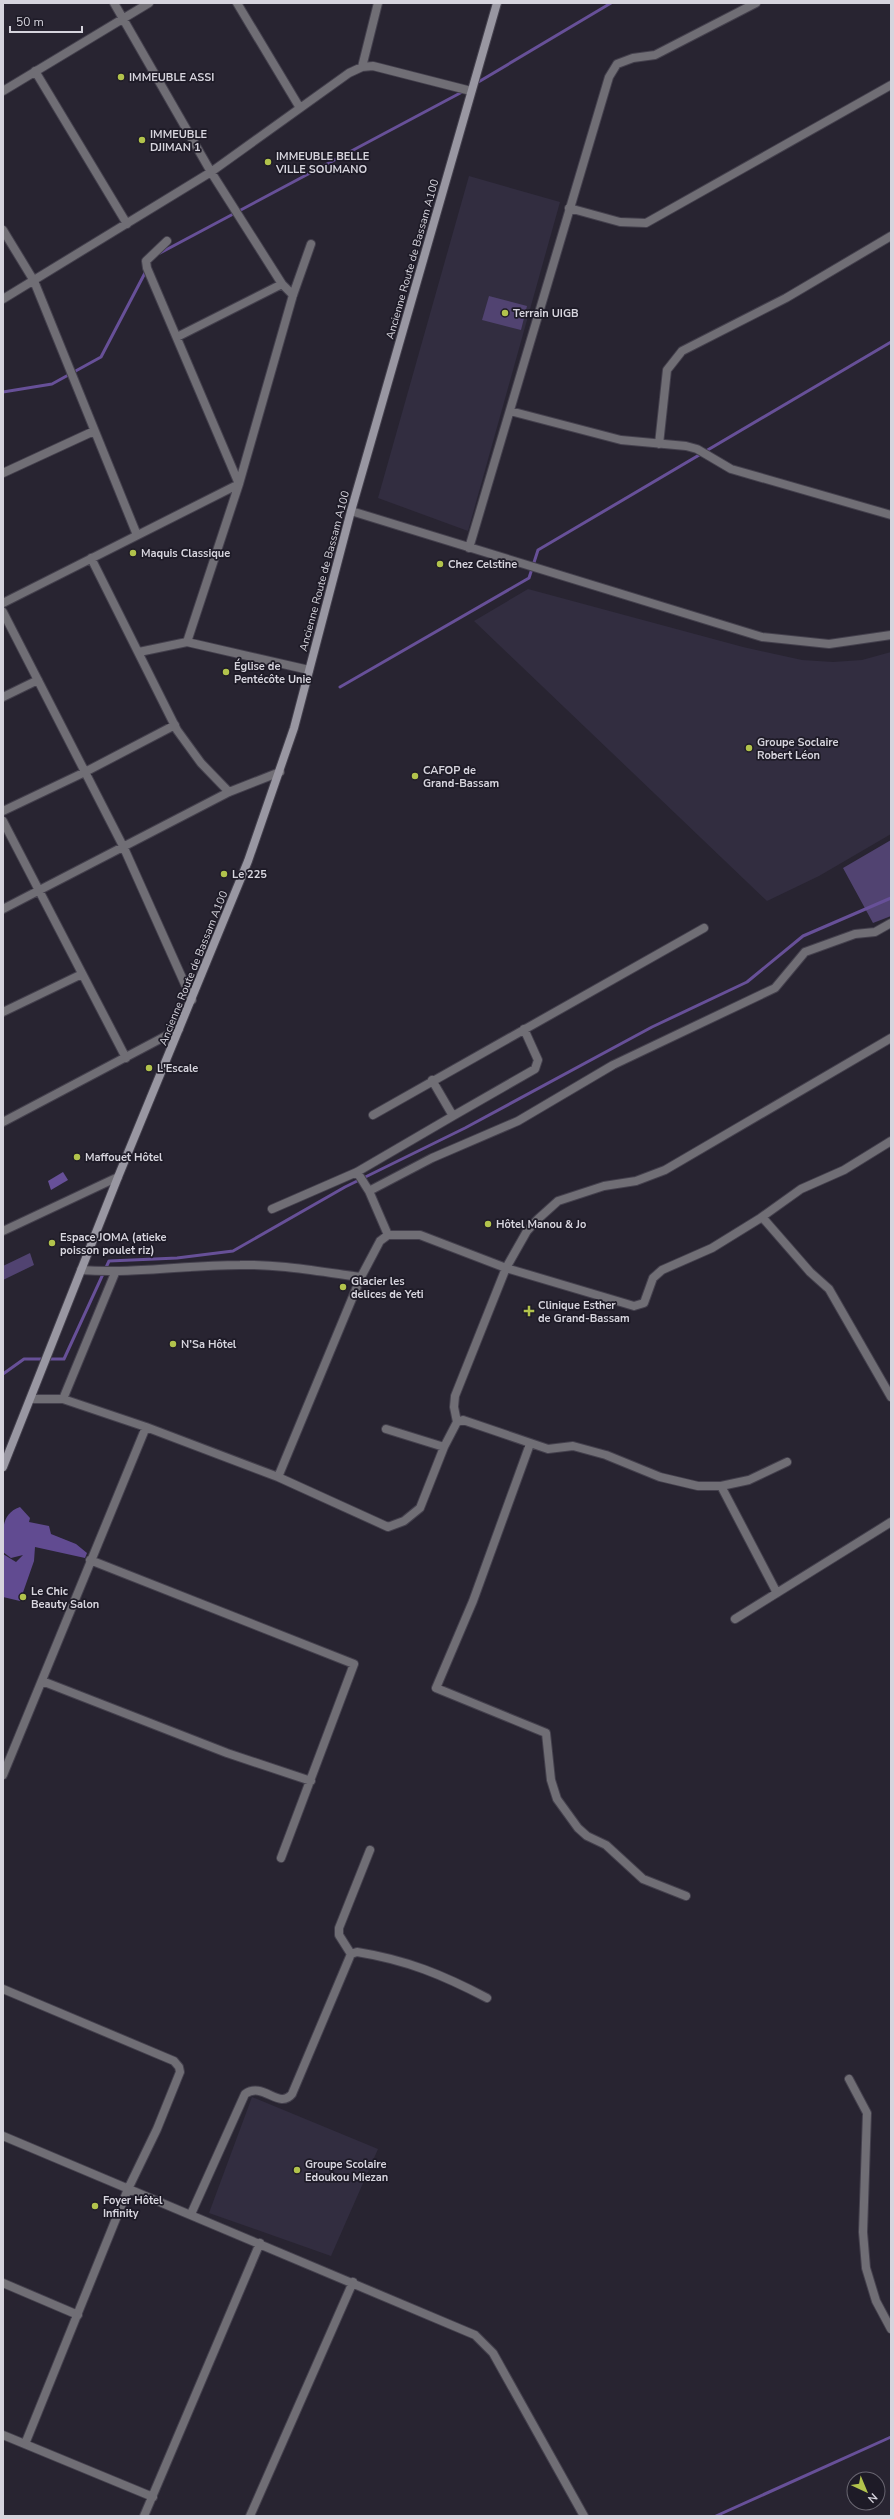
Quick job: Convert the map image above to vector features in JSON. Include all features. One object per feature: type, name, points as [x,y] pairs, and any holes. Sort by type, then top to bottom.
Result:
[{"type":"main road","name":"Ancienne Route de Bassam A100","points":[[3,1467],[118,1177],[240,881],[280,772],[334,584],[351,511],[497,3]]},
{"type":"street","points":[[114,3],[211,172],[282,284],[293,295]]},
{"type":"street","points":[[3,91],[150,3]]},
{"type":"street","points":[[238,3],[300,108]]},
{"type":"street","points":[[362,67],[378,3]]},
{"type":"street","points":[[469,548],[609,77],[617,64],[633,58],[655,56],[756,3]]},
{"type":"street","points":[[3,299],[211,172],[349,73],[362,67],[373,66],[471,91]]},
{"type":"street","points":[[35,71],[127,224]]},
{"type":"street","points":[[569,208],[627,223],[646,223],[891,86]]},
{"type":"street","points":[[3,230],[34,281],[137,535]]},
{"type":"street","points":[[659,444],[667,370],[682,352],[786,298],[891,236]]},
{"type":"street","points":[[167,240],[146,261],[239,484]]},
{"type":"street","points":[[187,642],[239,484],[293,295],[311,244]]},
{"type":"street","points":[[177,336],[282,284]]},
{"type":"street","points":[[510,411],[620,440],[686,446],[697,449],[730,469],[891,516]]},
{"type":"street","points":[[3,474],[94,431]]},
{"type":"street","points":[[3,603],[239,484]]},
{"type":"street","points":[[351,511],[762,637],[829,644],[891,635]]},
{"type":"street","points":[[90,558],[175,725],[201,763],[229,792]]},
{"type":"street","points":[[3,612],[124,848],[192,1000]]},
{"type":"street","points":[[139,652],[187,642],[309,670]]},
{"type":"street","points":[[3,697],[38,680]]},
{"type":"street","points":[[3,811],[85,772],[175,725]]},
{"type":"street","points":[[3,909],[124,848],[229,792],[280,772]]},
{"type":"street","points":[[3,821],[126,1058]]},
{"type":"street","points":[[368,1191],[432,1158],[518,1121],[613,1065],[776,988],[805,952],[855,934],[875,932],[891,923]]},
{"type":"street","points":[[373,1115],[432,1080],[704,928]]},
{"type":"street","points":[[3,1012],[82,974]]},
{"type":"street","points":[[3,1122],[179,1029]]},
{"type":"street","points":[[272,1209],[357,1172],[536,1069],[538,1060],[524,1029]]},
{"type":"street","points":[[31,1399],[64,1399],[146,1427],[278,1477],[388,1527],[393,1527],[404,1521],[420,1508],[444,1447],[456,1422],[454,1407],[455,1396],[506,1268],[528,1231],[546,1211],[558,1201],[604,1186],[636,1181],[665,1170],[891,1038]]},
{"type":"street","points":[[432,1080],[453,1116]]},
{"type":"street","points":[[278,1477],[361,1277],[380,1241],[388,1234],[420,1236],[506,1268],[634,1306],[644,1303],[653,1278],[662,1270],[712,1248],[762,1217],[811,1182],[844,1170],[891,1141]]},
{"type":"street","points":[[357,1172],[368,1191],[388,1234]]},
{"type":"street","points":[[3,1231],[118,1177]]},
{"type":"street","points":[[762,1217],[801,1262],[829,1289],[891,1397]]},
{"type":"street","points":[[81,1270],[114,1273],[239,1265],[279,1266],[361,1277]]},
{"type":"street","points":[[64,1399],[114,1273]]},
{"type":"street","points":[[456,1422],[463,1420],[548,1449],[573,1446],[606,1455],[660,1477],[698,1486],[721,1486],[748,1480],[787,1462]]},
{"type":"street","points":[[3,1775],[90,1560],[146,1427]]},
{"type":"street","points":[[386,1429],[444,1447]]},
{"type":"street","points":[[530,1444],[473,1601],[436,1688],[546,1733],[551,1780],[557,1799],[578,1828],[587,1836],[606,1845],[644,1879],[686,1896]]},
{"type":"street","points":[[721,1486],[777,1593]]},
{"type":"street","points":[[736,1619],[891,1522]]},
{"type":"street","points":[[90,1560],[354,1664],[281,1858]]},
{"type":"street","points":[[42,1681],[253,1763],[311,1781]]},
{"type":"street","points":[[351,1954],[338,1935],[339,1928],[370,1850]]},
{"type":"street","points":[[191,2214],[245,2094],[251,2090],[259,2090],[282,2100],[288,2098],[292,2094],[351,1954],[357,1952],[395,1958],[451,1980],[487,1998]]},
{"type":"street","points":[[3,1989],[174,2061],[180,2072],[157,2129],[128,2189],[25,2444]]},
{"type":"street","points":[[849,2079],[867,2113],[863,2232],[866,2268],[876,2301],[891,2330]]},
{"type":"street","points":[[3,2136],[353,2282],[465,2330],[484,2342],[493,2353],[584,2516]]},
{"type":"street","points":[[144,2516],[260,2243]]},
{"type":"street","points":[[250,2516],[353,2282]]},
{"type":"street","points":[[3,2283],[78,2315]]},
{"type":"street","points":[[3,2435],[153,2496]]},
{"type":"shaded area","points":[[469,176],[560,202],[468,531],[378,498]]},
{"type":"shaded area","name":"Terrain UIGB","points":[[489,296],[527,306],[521,330],[482,320]]},
{"type":"shaded area","name":"Groupe Soclaire Robert Léon","points":[[528,589],[743,647],[802,660],[833,662],[862,660],[891,652],[891,834],[819,876],[767,901],[474,621]]},
{"type":"shaded area","points":[[891,840],[891,916],[873,923],[843,868]]},
{"type":"shaded area","points":[[63,1172],[68,1180],[51,1190],[48,1181]]},
{"type":"shaded area","points":[[30,1253],[34,1265],[3,1280],[3,1266]]},
{"type":"shaded area","points":[[20,1507],[30,1518],[29,1522],[49,1526],[51,1534],[76,1544],[87,1553],[85,1558],[35,1547],[34,1561],[20,1601],[3,1597],[3,1554],[16,1562],[23,1555],[11,1558],[3,1552],[3,1531],[9,1514]]},
{"type":"shaded area","name":"Groupe Scolaire Edoukou Miezan","points":[[252,2097],[378,2149],[331,2256],[209,2213]]},
{"type":"waterway","points":[[475,84],[611,3]]},
{"type":"waterway","points":[[160,253],[464,91]]},
{"type":"waterway","points":[[3,392],[52,384],[101,357],[146,271]]},
{"type":"waterway","points":[[340,687],[529,578],[538,550],[891,342]]},
{"type":"waterway","points":[[3,1374],[24,1359],[64,1359],[109,1261],[177,1258],[233,1251],[345,1187],[465,1128],[652,1027],[747,982],[803,936],[891,898]]},
{"type":"waterway","points":[[716,2516],[891,2437]]},
{"type":"place","name":"IMMEUBLE ASSI","points":[[121,77]]},
{"type":"place","name":"IMMEUBLE DJIMAN 1","points":[[142,140]]},
{"type":"place","name":"IMMEUBLE BELLE VILLE SOUMANO","points":[[268,162]]},
{"type":"place","name":"Terrain UIGB","points":[[505,313]]},
{"type":"place","name":"Maquis Classique","points":[[133,553]]},
{"type":"place","name":"Chez Celstine","points":[[440,564]]},
{"type":"place","name":"Église de Pentécôte Unie","points":[[226,672]]},
{"type":"place","name":"Groupe Soclaire Robert Léon","points":[[749,748]]},
{"type":"place","name":"CAFOP de Grand-Bassam","points":[[415,776]]},
{"type":"place","name":"Le 225","points":[[224,874]]},
{"type":"place","name":"L'Escale","points":[[149,1068]]},
{"type":"place","name":"Maffouet Hôtel","points":[[77,1157]]},
{"type":"place","name":"Hôtel Manou & Jo","points":[[488,1224]]},
{"type":"place","name":"Espace JOMA (atieke poisson poulet riz)","points":[[52,1243]]},
{"type":"place","name":"Glacier les delices de Yeti","points":[[343,1287]]},
{"type":"place","name":"Clinique Esther de Grand-Bassam","points":[[529,1311]]},
{"type":"place","name":"N’Sa Hôtel","points":[[173,1344]]},
{"type":"place","name":"Le Chic Beauty Salon","points":[[23,1597]]},
{"type":"place","name":"Groupe Scolaire Edoukou Miezan","points":[[297,2170]]},
{"type":"place","name":"Foyer Hôtel Infinity","points":[[95,2206]]}]
